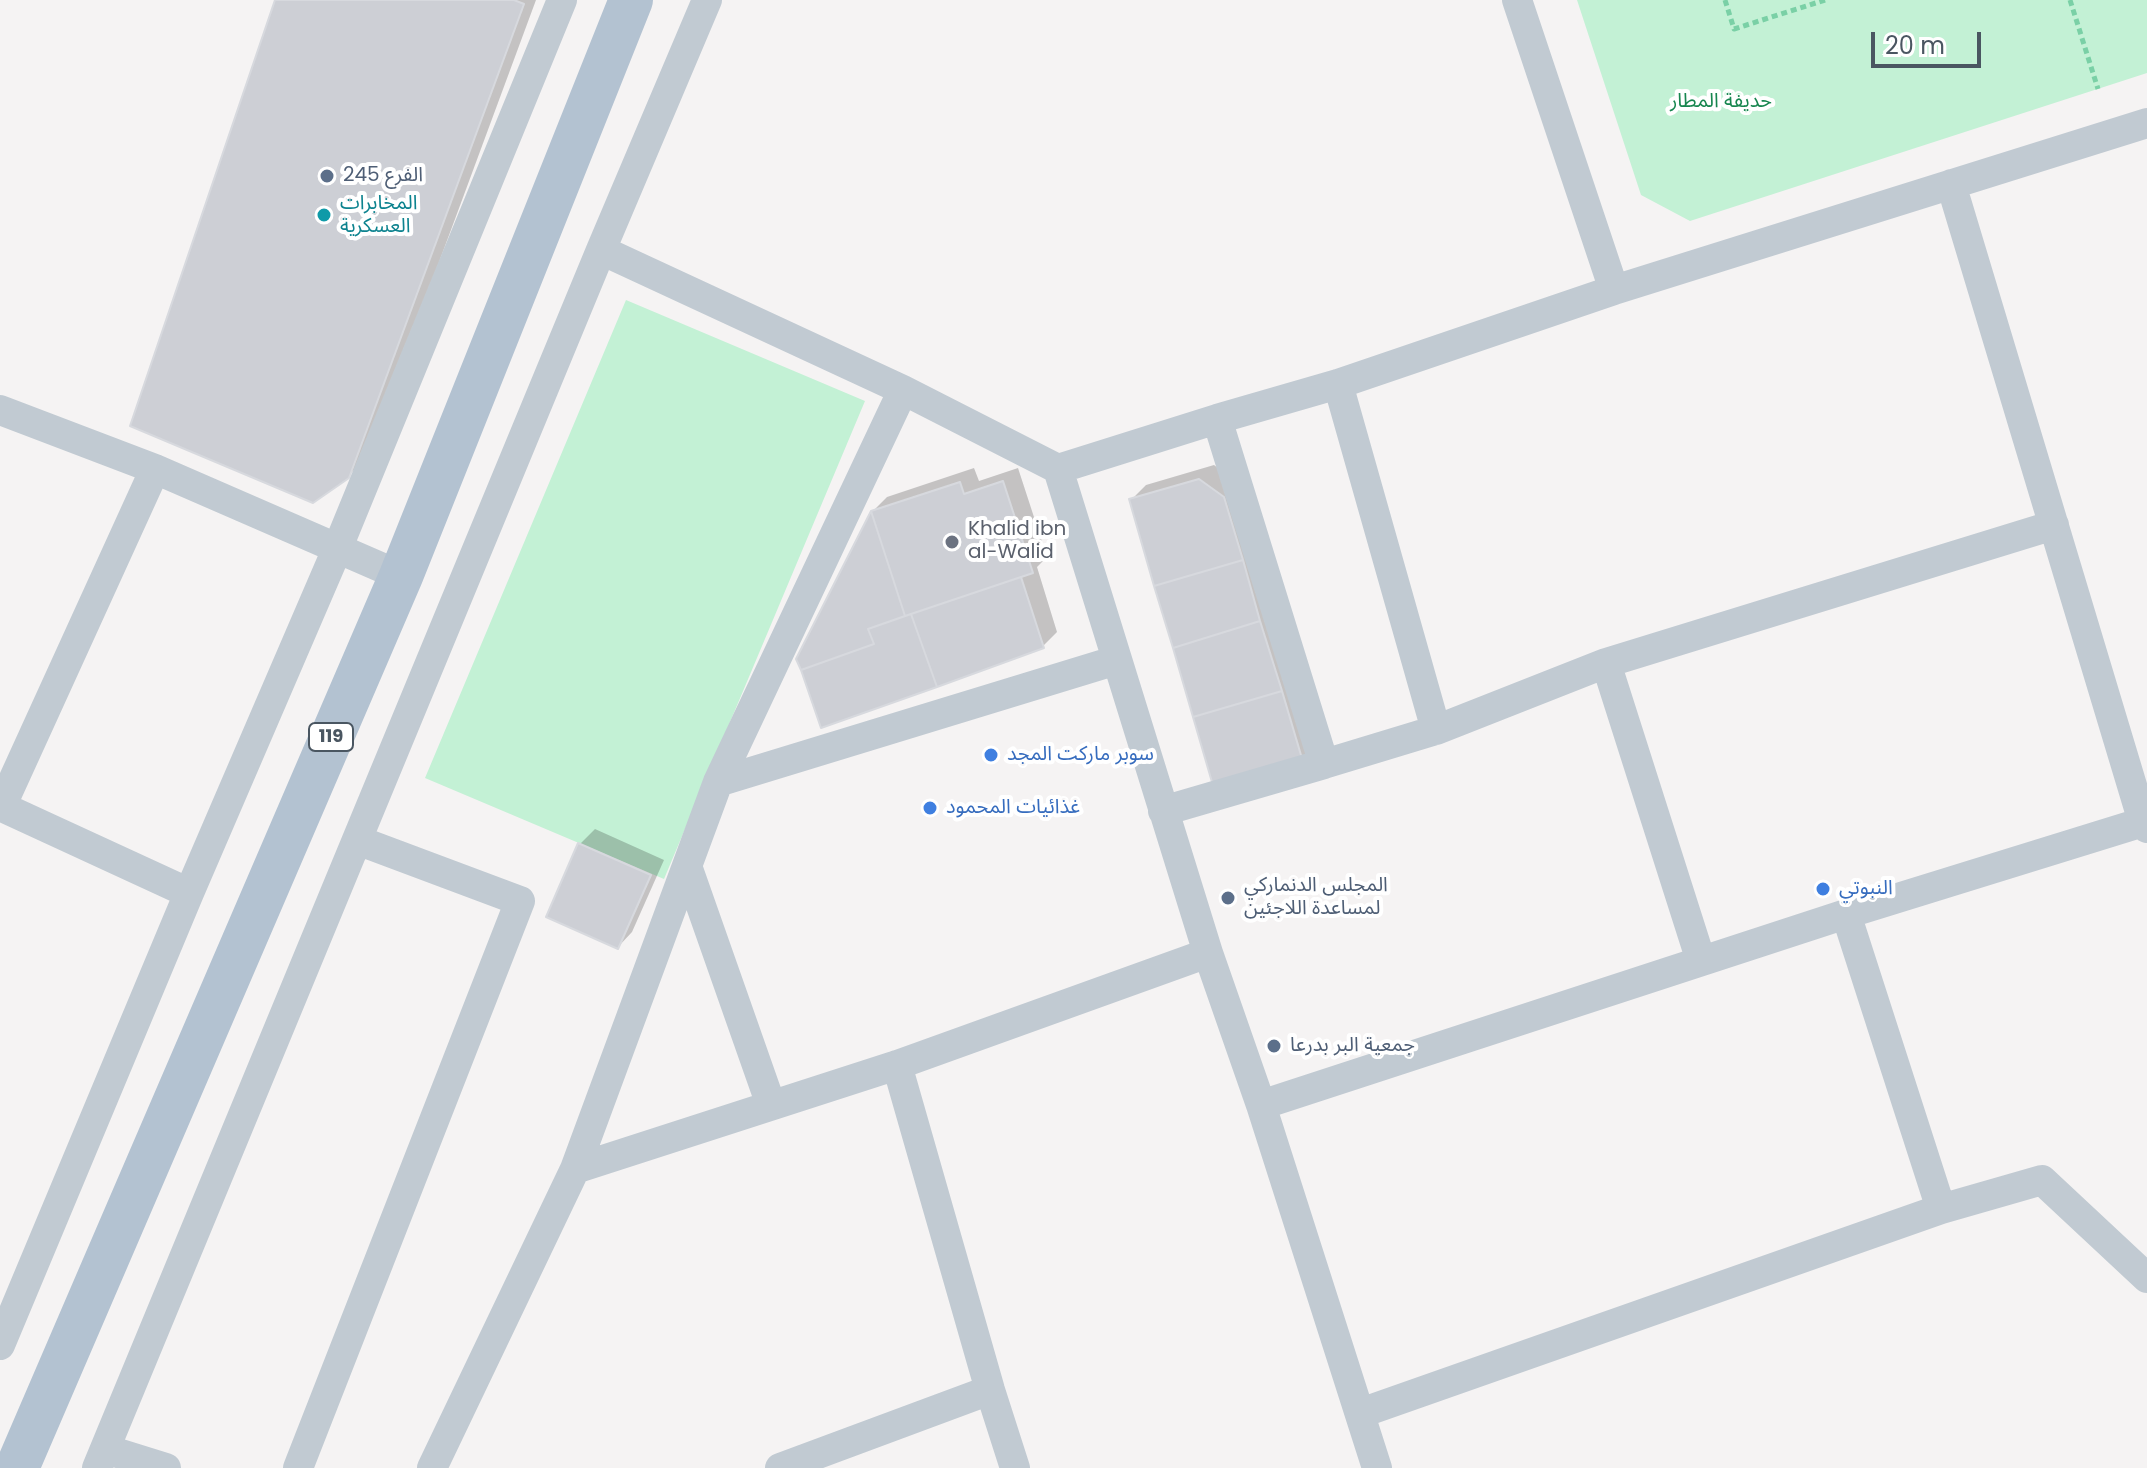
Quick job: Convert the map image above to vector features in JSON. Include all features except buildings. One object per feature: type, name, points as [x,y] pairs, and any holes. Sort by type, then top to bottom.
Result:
[{"type":"main road","name":"119","points":[[13,1456],[401,576],[631,0]]},
{"type":"street","points":[[0,1345],[338,547],[562,0]]},
{"type":"street","points":[[166,1468],[101,1458],[707,0]]},
{"type":"street","points":[[1517,0],[1614,290]]},
{"type":"street","points":[[601,250],[903,390],[1058,469],[1338,384],[1614,290],[2147,123]]},
{"type":"street","points":[[1261,1105],[1846,914],[2145,825],[1951,184]]},
{"type":"street","points":[[1338,384],[1436,730]]},
{"type":"street","points":[[432,1468],[575,1169],[718,782],[903,390]]},
{"type":"street","points":[[0,410],[155,469],[401,576]]},
{"type":"street","points":[[1217,419],[1324,764]]},
{"type":"street","points":[[155,469],[0,806],[189,893]]},
{"type":"street","points":[[1058,469],[1208,953],[1261,1105],[1377,1468]]},
{"type":"street","points":[[1163,811],[1436,730],[1606,663],[2054,525]]},
{"type":"street","points":[[718,782],[1117,660]]},
{"type":"street","points":[[1606,663],[1701,961]]},
{"type":"street","points":[[298,1468],[520,901],[357,840]]},
{"type":"street","points":[[687,866],[771,1105]]},
{"type":"street","points":[[1846,914],[1941,1209]]},
{"type":"street","points":[[575,1169],[897,1065],[1208,953]]},
{"type":"street","points":[[897,1065],[1015,1468]]},
{"type":"street","points":[[1361,1413],[1941,1209],[2042,1180],[2147,1278]]},
{"type":"street","points":[[780,1468],[990,1390]]},
{"type":"path","points":[[1725,0],[1734,29],[1825,0]]},
{"type":"path","points":[[2070,0],[2098,89]]},
{"type":"green space","name":"حديفة المطار","points":[[1577,0],[2147,0],[2147,73],[1690,221],[1641,195]]},
{"type":"green space","points":[[626,300],[865,401],[664,879],[425,778]]},
{"type":"place","name":"الفرع 245","points":[[327,176]]},
{"type":"place","name":"المخابرات العسكرية","points":[[324,215]]},
{"type":"place","name":"Khalid ibn al-Walid","points":[[952,542]]},
{"type":"place","name":"سوبر ماركت المجد","points":[[991,755]]},
{"type":"place","name":"غذائيات المحمود","points":[[930,808]]},
{"type":"place","name":"النبوتي","points":[[1823,889]]},
{"type":"place","name":"المجلس الدنماركي لمساعدة اللاجئين","points":[[1228,898]]},
{"type":"place","name":"جمعية البر بدرعا","points":[[1274,1046]]}]
